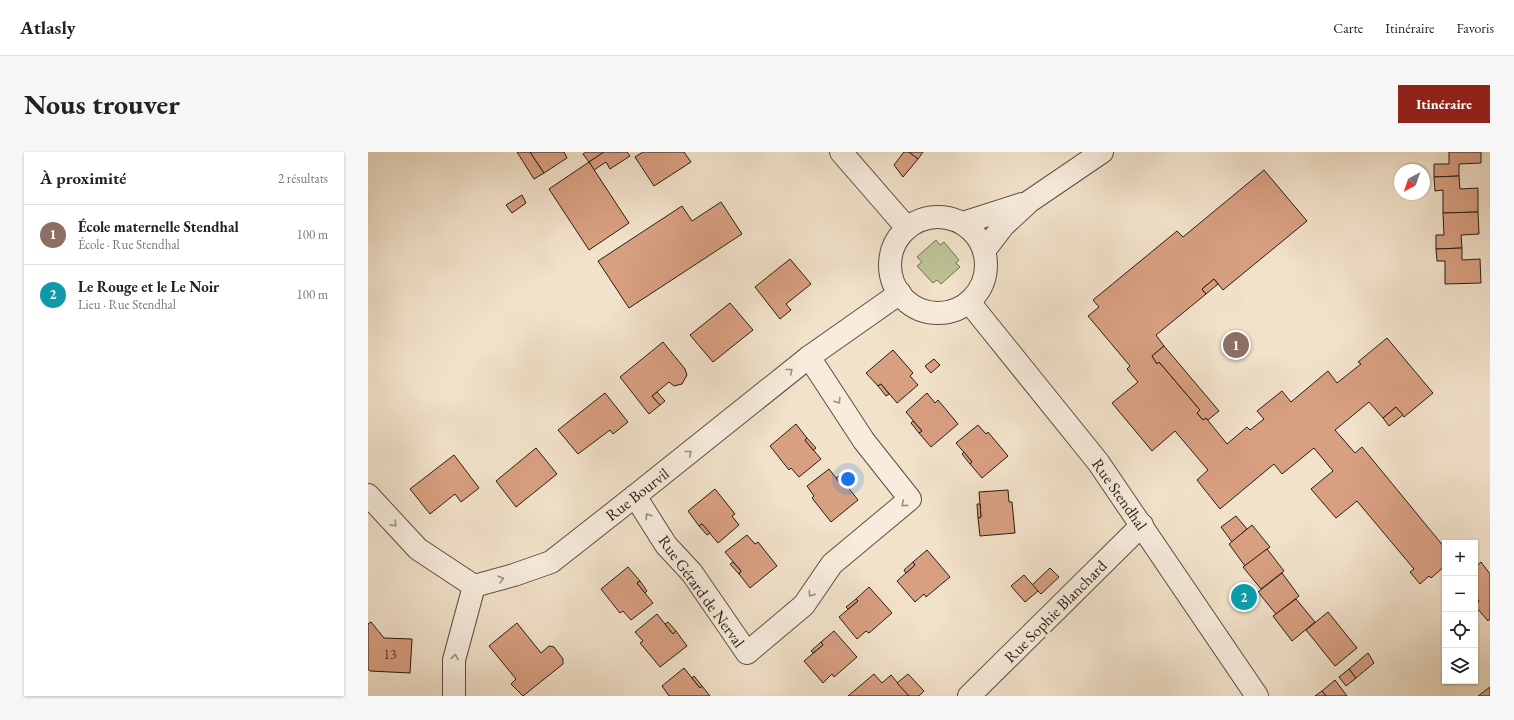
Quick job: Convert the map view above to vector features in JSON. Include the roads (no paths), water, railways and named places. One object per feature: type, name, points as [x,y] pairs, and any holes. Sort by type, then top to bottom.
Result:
[{"type":"street","points":[[841,152],[907,228]]},
{"type":"street","points":[[984,251],[1003,226],[1030,201],[1102,152]]},
{"type":"street","points":[[963,223],[1030,201]]},
{"type":"street","points":[[934,217],[949,218],[963,223],[972,230],[984,251],[987,265],[979,291],[970,302],[956,309],[941,313],[925,311],[911,304],[900,293],[893,281],[891,259],[897,239],[907,228],[920,220],[934,217]]},
{"type":"street","name":"Rue Bourvil","points":[[474,586],[514,575],[551,562],[809,356],[900,293]]},
{"type":"street","name":"Rue Stendhal","points":[[970,302],[1098,462],[1257,696]]},
{"type":"street","name":"Rue Gérard de Nerval","points":[[635,496],[666,545],[692,573],[747,653],[804,605],[832,564],[910,499],[864,441],[809,356]]},
{"type":"street","points":[[368,495],[418,549],[474,586],[454,660],[454,696]]},
{"type":"street","name":"Rue Sophie Blanchard","points":[[969,696],[1142,525]]},
{"type":"place","name":"École maternelle Stendhal","points":[[1236,345]]},
{"type":"place","name":"Le Rouge et le Le Noir","points":[[1244,597]]}]
